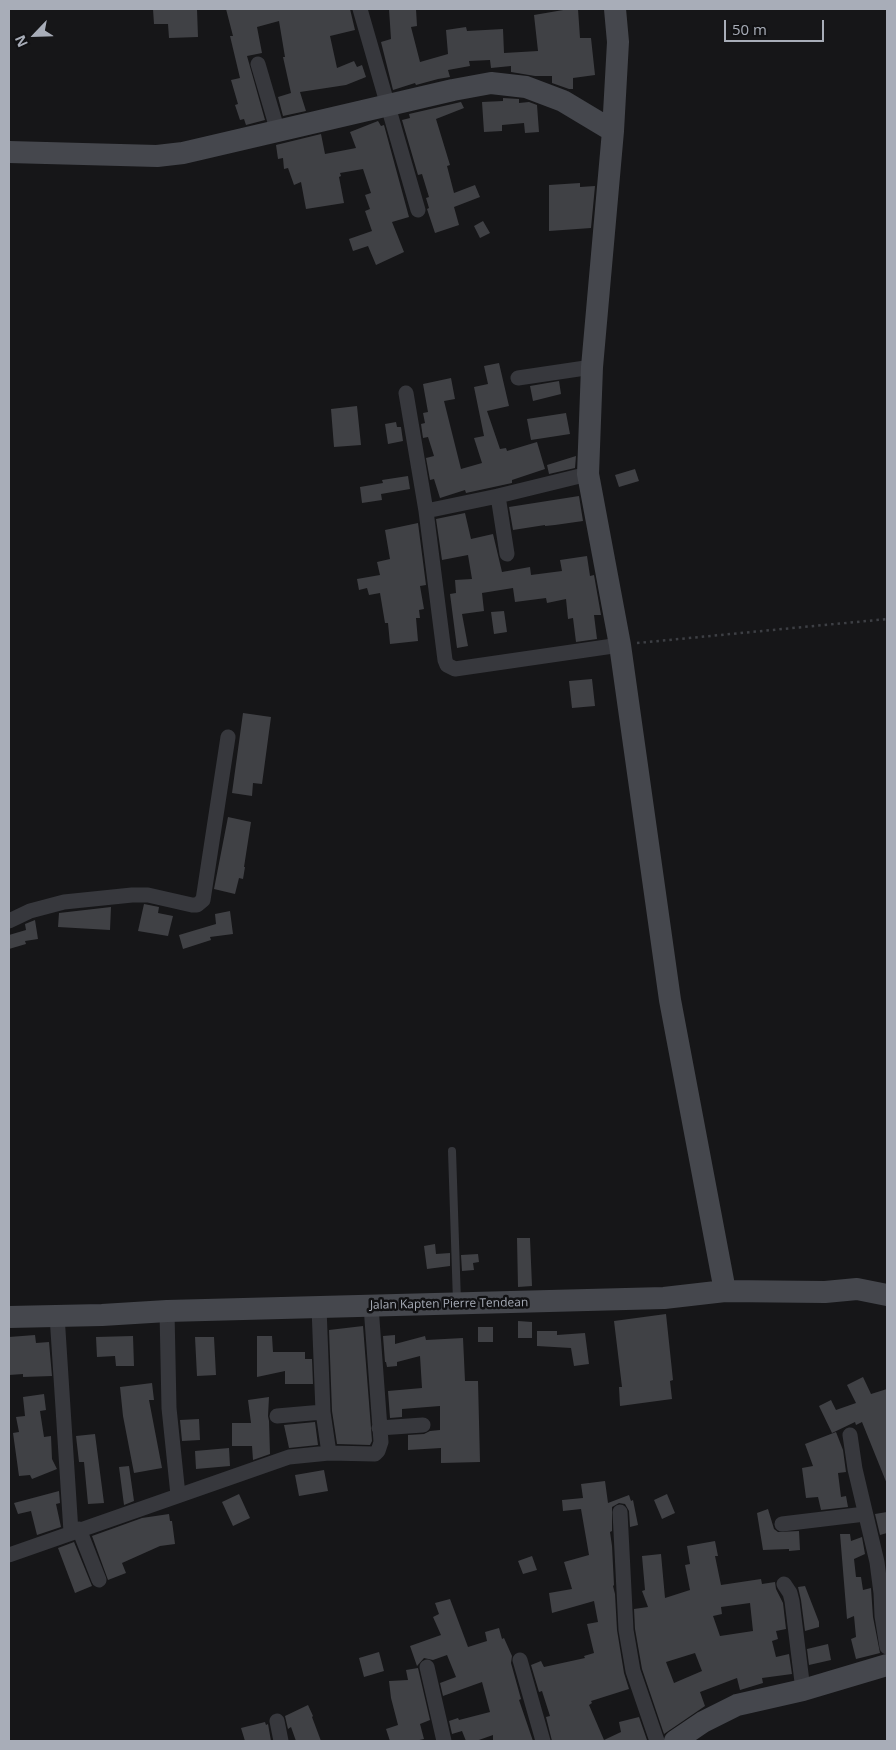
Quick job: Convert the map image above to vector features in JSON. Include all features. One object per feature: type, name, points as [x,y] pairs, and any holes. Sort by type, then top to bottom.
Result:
[{"type":"street","points":[[360,9],[418,210]]},
{"type":"street","points":[[615,9],[618,42],[613,132],[592,368],[588,474],[620,645],[670,1000],[725,1291]]},
{"type":"street","points":[[258,64],[278,132]]},
{"type":"street","points":[[9,152],[157,156],[183,153],[491,83],[526,87],[563,101],[613,132]]},
{"type":"street","points":[[518,378],[592,368]]},
{"type":"street","points":[[406,393],[426,511],[447,665],[455,669],[620,645]]},
{"type":"street","points":[[426,511],[588,474]]},
{"type":"street","points":[[498,496],[507,554]]},
{"type":"street","points":[[9,921],[30,910],[64,902],[132,895],[148,895],[192,905],[197,905],[203,900],[228,737]]},
{"type":"street","name":"Jalan Kapten Pierre Tendean","points":[[9,1317],[664,1298],[725,1291],[826,1292],[857,1289],[887,1295]]},
{"type":"street","points":[[9,1555],[289,1457],[329,1454],[375,1454],[380,1447],[370,1306]]},
{"type":"street","points":[[319,1307],[324,1412],[329,1454]]},
{"type":"street","points":[[167,1311],[169,1408],[178,1495]]},
{"type":"street","points":[[57,1315],[75,1531],[99,1580]]},
{"type":"street","points":[[277,1416],[324,1412]]},
{"type":"street","points":[[379,1428],[423,1424]]},
{"type":"street","points":[[850,1435],[855,1469],[877,1562],[887,1647]]},
{"type":"street","points":[[620,1512],[628,1638],[633,1671],[657,1741]]},
{"type":"street","points":[[782,1524],[865,1514]]},
{"type":"street","points":[[784,1584],[790,1593],[792,1601],[803,1690]]},
{"type":"street","points":[[520,1660],[543,1741]]},
{"type":"street","points":[[675,1741],[703,1722],[738,1705],[803,1690],[887,1665]]},
{"type":"street","points":[[427,1667],[444,1741]]},
{"type":"street","points":[[277,1721],[281,1741]]},
{"type":"lane","points":[[452,1151],[458,1304]]},
{"type":"path","points":[[620,645],[887,619]]},
{"type":"building","points":[[153,9],[197,9],[198,37],[169,38],[168,24],[154,24]]},
{"type":"building","points":[[226,9],[350,9],[355,30],[330,36],[337,68],[354,61],[357,67],[362,65],[366,77],[346,85],[300,92],[306,111],[283,116],[278,97],[291,93],[283,57],[285,57],[279,21],[257,27],[262,53],[247,56],[265,120],[246,125],[244,119],[240,120],[235,105],[238,104],[231,80],[240,78]]},
{"type":"building","points":[[389,9],[416,9],[417,26],[411,27],[420,62],[448,54],[446,30],[466,27],[467,31],[503,29],[504,53],[538,51],[534,15],[578,9],[580,38],[591,38],[595,75],[573,78],[573,89],[569,89],[552,83],[552,76],[535,76],[511,72],[511,66],[491,68],[490,60],[469,61],[470,66],[448,70],[450,77],[416,85],[415,83],[393,90],[381,42],[391,39]]},
{"type":"building","points":[[503,98],[519,99],[519,103],[529,102],[537,105],[539,132],[525,133],[524,123],[502,125],[502,131],[484,132],[482,102],[503,101]]},
{"type":"building","points":[[461,102],[464,108],[436,119],[450,165],[447,166],[454,193],[475,185],[480,197],[454,207],[459,225],[435,233],[427,209],[429,208],[426,198],[429,197],[422,174],[418,175],[402,120],[410,118],[409,114]]},
{"type":"building","points":[[378,121],[381,126],[384,125],[409,217],[392,222],[404,252],[376,265],[368,246],[353,251],[349,239],[372,231],[365,211],[370,209],[365,195],[371,193],[363,169],[340,173],[341,176],[339,177],[344,203],[306,209],[301,182],[294,185],[288,168],[284,169],[283,158],[278,159],[276,145],[321,134],[325,154],[356,148],[350,132]]},
{"type":"building","points":[[580,183],[580,187],[595,186],[591,228],[549,231],[549,185]]},
{"type":"building","points":[[483,221],[490,233],[480,238],[474,226]]},
{"type":"building","points":[[499,363],[509,406],[487,411],[500,449],[506,448],[507,451],[537,442],[545,469],[512,480],[512,483],[466,493],[465,490],[440,498],[434,479],[430,480],[426,458],[434,456],[428,437],[423,438],[421,424],[425,423],[423,413],[428,412],[423,384],[451,378],[455,399],[444,401],[461,469],[482,463],[474,438],[484,436],[474,387],[488,384],[484,366]]},
{"type":"building","points":[[559,381],[561,394],[533,401],[530,386]]},
{"type":"building","points":[[357,406],[361,445],[334,447],[331,409]]},
{"type":"building","points":[[566,413],[570,434],[531,440],[527,419]]},
{"type":"building","points":[[396,422],[397,427],[401,427],[403,441],[388,444],[385,424]]},
{"type":"building","points":[[576,456],[575,468],[549,474],[547,465]]},
{"type":"building","points":[[635,469],[639,481],[619,487],[615,475]]},
{"type":"building","points":[[408,476],[410,489],[381,494],[382,500],[362,503],[360,487],[383,483],[382,480]]},
{"type":"building","points":[[579,496],[583,521],[513,530],[509,507]]},
{"type":"building","points":[[465,513],[471,539],[493,534],[502,572],[530,567],[531,575],[562,571],[560,560],[587,556],[590,576],[594,575],[601,615],[594,615],[597,639],[576,642],[573,618],[568,619],[566,599],[547,603],[546,598],[515,602],[513,588],[482,593],[484,611],[462,614],[468,646],[457,648],[450,594],[456,593],[455,580],[472,579],[468,555],[442,560],[436,519]]},
{"type":"building","points":[[418,523],[426,585],[420,586],[424,609],[419,610],[420,618],[416,618],[418,641],[390,644],[388,623],[385,623],[380,593],[369,595],[367,588],[359,590],[357,579],[380,575],[377,562],[390,559],[385,530]]},
{"type":"building","points":[[504,611],[507,632],[494,634],[491,612]]},
{"type":"building","points":[[592,679],[595,706],[572,708],[569,681]]},
{"type":"building","points":[[243,713],[271,717],[262,784],[253,783],[252,796],[232,793]]},
{"type":"building","points":[[228,817],[251,822],[243,879],[239,878],[235,894],[214,889]]},
{"type":"building","points":[[144,904],[159,907],[158,913],[173,916],[168,936],[138,931]]},
{"type":"building","points":[[111,907],[110,930],[58,927],[59,913]]},
{"type":"building","points":[[230,911],[233,934],[210,937],[211,940],[183,949],[179,935],[216,924],[215,914]]},
{"type":"building","points":[[35,920],[38,939],[25,941],[26,944],[9,949],[9,935],[26,930],[25,924]]},
{"type":"building","points":[[517,1238],[530,1238],[532,1286],[518,1287]]},
{"type":"building","points":[[435,1244],[436,1254],[450,1253],[450,1266],[427,1269],[424,1246]]},
{"type":"building","points":[[478,1254],[479,1262],[473,1263],[474,1270],[462,1271],[461,1255]]},
{"type":"building","points":[[666,1314],[673,1380],[670,1381],[672,1399],[620,1406],[619,1387],[622,1387],[614,1321]]},
{"type":"building","points":[[518,1321],[532,1322],[532,1338],[518,1338]]},
{"type":"building","points":[[363,1326],[372,1441],[370,1445],[337,1444],[332,1411],[329,1330]]},
{"type":"building","points":[[478,1327],[493,1327],[493,1342],[478,1342]]},
{"type":"building","points":[[537,1331],[557,1331],[557,1335],[585,1333],[589,1364],[574,1366],[571,1348],[537,1346]]},
{"type":"building","points":[[35,1335],[36,1343],[49,1342],[52,1376],[23,1377],[23,1374],[9,1375],[9,1337]]},
{"type":"building","points":[[395,1335],[395,1344],[425,1336],[426,1340],[463,1338],[465,1381],[478,1381],[480,1462],[441,1463],[441,1448],[408,1450],[408,1435],[440,1430],[440,1406],[402,1409],[402,1417],[390,1418],[388,1391],[422,1388],[420,1356],[397,1362],[397,1366],[387,1367],[383,1336]]},
{"type":"building","points":[[133,1336],[134,1366],[116,1366],[115,1356],[97,1357],[96,1337]]},
{"type":"building","points":[[257,1336],[272,1336],[273,1352],[305,1352],[305,1359],[312,1359],[313,1384],[285,1384],[285,1371],[257,1377]]},
{"type":"building","points":[[195,1337],[214,1337],[216,1375],[197,1376]]},
{"type":"building","points":[[863,1377],[871,1394],[887,1389],[887,1484],[862,1422],[856,1425],[855,1422],[832,1433],[819,1406],[831,1400],[836,1410],[856,1403],[847,1385]]},
{"type":"building","points":[[152,1383],[154,1400],[149,1400],[162,1468],[134,1473],[123,1416],[120,1387]]},
{"type":"building","points":[[44,1394],[46,1410],[40,1411],[44,1437],[51,1436],[52,1459],[57,1469],[32,1479],[30,1475],[19,1476],[13,1433],[19,1432],[16,1417],[25,1416],[23,1397]]},
{"type":"building","points":[[269,1397],[270,1454],[253,1460],[252,1446],[232,1446],[232,1423],[251,1423],[248,1400]]},
{"type":"building","points":[[199,1419],[200,1440],[182,1441],[180,1420]]},
{"type":"building","points":[[315,1422],[318,1445],[289,1448],[284,1425]]},
{"type":"building","points":[[836,1432],[843,1450],[846,1472],[838,1473],[841,1497],[846,1496],[848,1507],[821,1510],[818,1497],[806,1498],[802,1468],[813,1466],[805,1444]]},
{"type":"building","points":[[95,1434],[104,1503],[88,1504],[84,1462],[79,1462],[76,1436]]},
{"type":"building","points":[[229,1448],[230,1466],[196,1469],[195,1451]]},
{"type":"building","points":[[129,1466],[134,1501],[124,1505],[119,1467]]},
{"type":"building","points":[[324,1470],[328,1491],[299,1496],[295,1475]]},
{"type":"building","points":[[605,1481],[608,1503],[629,1495],[631,1501],[633,1500],[638,1525],[630,1527],[629,1511],[625,1504],[619,1503],[612,1507],[612,1531],[610,1532],[617,1630],[624,1673],[629,1689],[591,1701],[592,1703],[589,1705],[604,1740],[621,1732],[619,1722],[639,1717],[647,1740],[552,1741],[546,1717],[550,1716],[542,1691],[539,1692],[531,1665],[541,1661],[544,1667],[585,1658],[584,1656],[594,1653],[587,1624],[598,1622],[594,1601],[552,1613],[549,1593],[572,1589],[564,1562],[589,1555],[581,1509],[563,1511],[562,1500],[583,1498],[581,1484]]},
{"type":"building","points":[[59,1491],[60,1503],[56,1504],[61,1527],[37,1535],[31,1511],[18,1514],[14,1503]]},
{"type":"building","points":[[239,1494],[250,1518],[233,1526],[222,1502]]},
{"type":"building","points":[[667,1494],[675,1513],[662,1519],[654,1500]]},
{"type":"building","points":[[768,1509],[774,1529],[778,1532],[799,1531],[800,1550],[763,1550],[757,1513]]},
{"type":"building","points":[[887,1512],[887,1533],[880,1535],[875,1514]]},
{"type":"building","points":[[169,1514],[170,1521],[172,1521],[175,1544],[160,1546],[122,1563],[126,1573],[108,1580],[92,1536],[142,1518]]},
{"type":"building","points":[[840,1534],[850,1534],[851,1541],[862,1537],[865,1554],[854,1559],[856,1577],[861,1577],[863,1590],[871,1588],[873,1617],[880,1653],[856,1659],[851,1639],[856,1637],[854,1616],[847,1619]]},
{"type":"building","points":[[715,1541],[718,1556],[715,1556],[721,1585],[761,1579],[762,1584],[775,1582],[776,1589],[783,1603],[786,1629],[776,1631],[778,1639],[772,1641],[776,1657],[789,1654],[792,1674],[762,1678],[763,1683],[740,1690],[737,1678],[700,1692],[705,1706],[664,1734],[642,1669],[635,1629],[634,1609],[648,1607],[642,1591],[645,1590],[642,1556],[661,1554],[665,1598],[690,1590],[685,1565],[690,1564],[687,1546]],"holes":[[[750,1603],[753,1631],[720,1636],[713,1616],[722,1614],[721,1607]],[[695,1653],[702,1671],[674,1683],[666,1662]]]},
{"type":"building","points":[[74,1542],[92,1586],[75,1593],[58,1548]]},
{"type":"building","points":[[532,1556],[537,1570],[523,1574],[518,1561]]},
{"type":"building","points":[[805,1586],[819,1622],[819,1627],[805,1631],[798,1587]]},
{"type":"building","points":[[450,1599],[468,1647],[487,1641],[485,1632],[499,1628],[502,1639],[504,1638],[512,1656],[511,1663],[521,1699],[519,1700],[533,1741],[493,1741],[493,1735],[476,1741],[466,1741],[462,1731],[452,1734],[449,1721],[490,1712],[482,1682],[443,1696],[440,1683],[456,1677],[447,1655],[433,1660],[424,1658],[417,1666],[410,1646],[441,1635],[433,1617],[439,1614],[435,1603]]},
{"type":"building","points":[[828,1644],[831,1660],[809,1665],[807,1649]]},
{"type":"building","points":[[379,1652],[384,1671],[364,1677],[359,1658]]},
{"type":"building","points":[[418,1668],[430,1720],[420,1724],[424,1739],[390,1741],[386,1729],[398,1725],[389,1681],[408,1680],[406,1670]]},
{"type":"building","points":[[308,1705],[321,1741],[296,1741],[291,1727],[288,1729],[285,1716]]},
{"type":"building","points":[[265,1722],[266,1725],[268,1724],[271,1741],[245,1741],[241,1728]]}]
